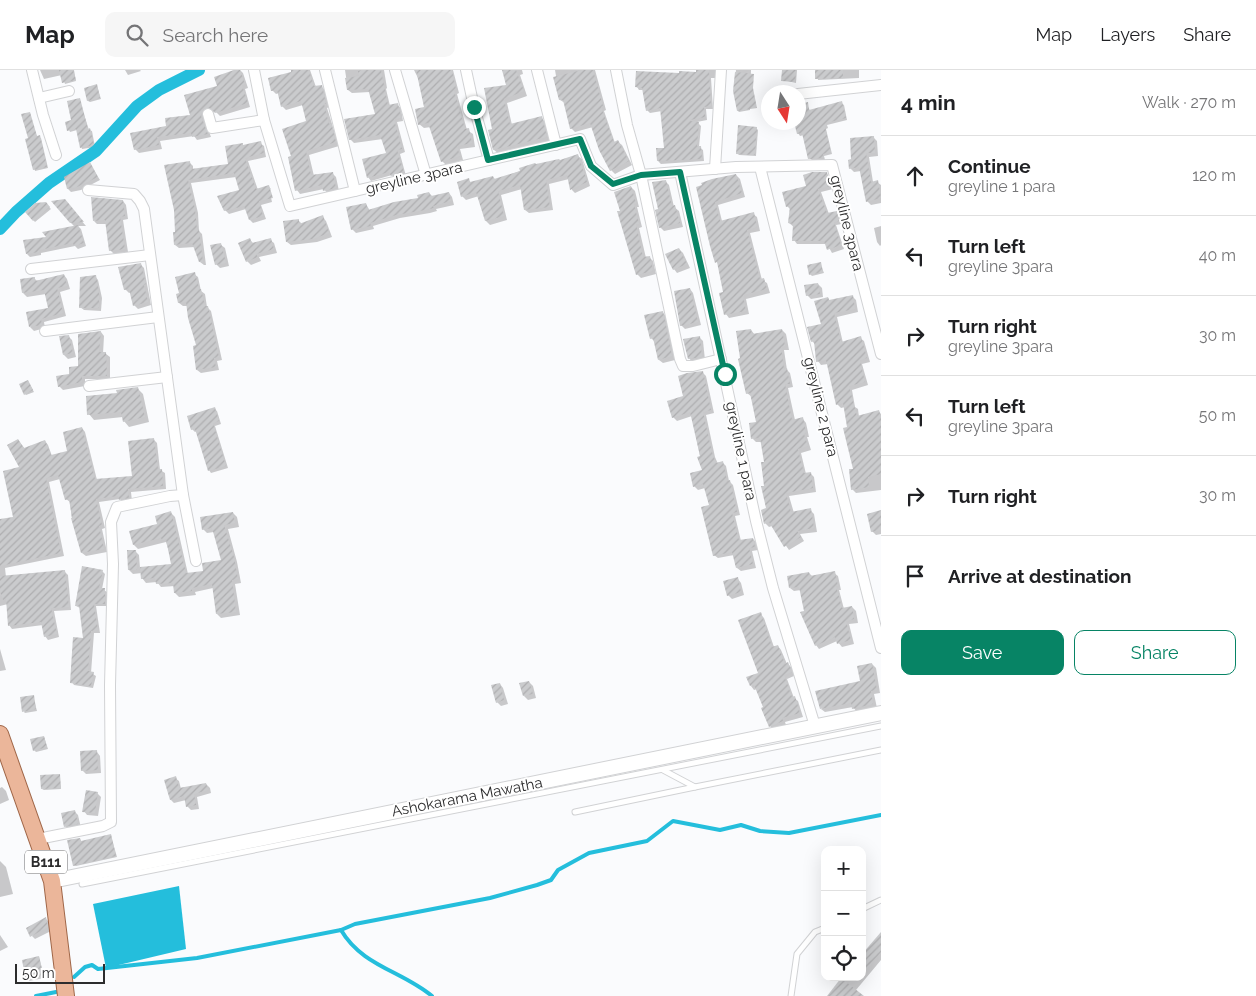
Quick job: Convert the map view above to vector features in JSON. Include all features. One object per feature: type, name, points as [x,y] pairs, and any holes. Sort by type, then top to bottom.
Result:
[{"type":"main road","name":"B111","points":[[0,734],[52,881],[66,996]]},
{"type":"street","points":[[32,70],[56,155]]},
{"type":"street","points":[[208,114],[212,128],[264,120],[254,70]]},
{"type":"street","points":[[325,70],[355,191]]},
{"type":"street","points":[[395,70],[426,175]]},
{"type":"street","points":[[466,70],[488,160]]},
{"type":"street","points":[[537,70],[556,145]]},
{"type":"street","points":[[616,70],[627,126],[641,175],[683,366],[693,366],[721,359]]},
{"type":"street","points":[[715,169],[721,70]]},
{"type":"street","points":[[806,93],[881,84]]},
{"type":"street","points":[[39,98],[69,91]]},
{"type":"street","name":"greyline 3para","points":[[264,120],[290,206],[580,139],[591,166],[613,184],[641,175],[715,169],[832,165],[881,354]]},
{"type":"street","name":"greyline 2 para","points":[[760,167],[881,648]]},
{"type":"street","name":"greyline 1 para","points":[[680,172],[756,520],[773,588],[815,726]]},
{"type":"street","points":[[88,190],[134,194],[144,209],[183,495],[196,561]]},
{"type":"street","points":[[31,269],[150,255]]},
{"type":"street","points":[[44,331],[158,317]]},
{"type":"street","points":[[89,386],[167,377]]},
{"type":"street","points":[[38,839],[103,826],[111,822],[110,685],[113,564],[111,522],[117,507],[183,495]]},
{"type":"street","name":"Ashokarama Mawatha","points":[[52,881],[881,713]]},
{"type":"lane","points":[[82,884],[881,726]]},
{"type":"lane","points":[[575,812],[881,750]]},
{"type":"lane","points":[[663,770],[695,787]]},
{"type":"lane","points":[[866,907],[881,900]]},
{"type":"lane","points":[[791,996],[797,954],[815,932],[821,930]]},
{"type":"water","points":[[179,886],[186,949],[106,968],[93,904]]},
{"type":"building","points":[[59,70],[73,70],[76,80],[62,83]]},
{"type":"building","points":[[234,70],[240,70],[245,84],[242,85],[248,103],[215,113],[210,108],[203,109],[201,116],[208,134],[192,137],[191,133],[157,137],[159,145],[134,150],[130,133],[166,126],[165,118],[190,115],[184,95],[217,86],[214,77]]},
{"type":"building","points":[[291,70],[309,70],[314,86],[322,85],[326,104],[324,104],[336,142],[306,151],[311,175],[333,172],[336,188],[323,191],[322,185],[295,191],[288,157],[291,156],[282,129],[306,121],[301,101],[281,107],[277,90],[271,91],[268,78],[291,72]]},
{"type":"building","points":[[381,70],[388,105],[398,103],[401,118],[394,119],[402,149],[397,150],[404,172],[391,176],[389,172],[367,178],[362,159],[386,153],[380,135],[349,140],[344,119],[375,114],[368,89],[347,90],[345,78],[359,76],[358,71]]},
{"type":"building","points":[[416,70],[452,70],[456,89],[454,90],[465,129],[469,128],[472,143],[457,146],[460,156],[441,162],[428,123],[418,125],[415,109],[424,107]]},
{"type":"building","points":[[502,70],[516,70],[524,91],[504,99],[510,124],[542,116],[547,137],[493,150],[488,130],[492,129],[484,88],[506,85]]},
{"type":"building","points":[[582,70],[593,70],[603,106],[601,107],[614,142],[618,140],[629,161],[610,171],[599,150],[590,123],[570,129],[563,100],[559,100],[553,77]]},
{"type":"building","points":[[696,70],[709,70],[711,106],[704,107],[705,117],[690,120],[699,122],[697,146],[701,146],[702,159],[657,161],[656,148],[664,148],[660,108],[646,111],[642,88],[635,87],[636,71],[679,73],[679,71],[696,72]]},
{"type":"building","points":[[782,70],[796,70],[795,82],[781,81]]},
{"type":"building","points":[[815,70],[843,70],[843,78],[815,79]]},
{"type":"building","points":[[735,72],[754,74],[753,88],[757,108],[737,111],[733,91]]},
{"type":"building","points":[[97,84],[100,98],[87,101],[84,88]]},
{"type":"building","points":[[80,98],[94,145],[80,148],[76,129],[67,131],[65,122],[71,120],[67,101]]},
{"type":"building","points":[[842,101],[846,118],[826,123],[827,126],[825,127],[831,152],[823,154],[824,158],[808,159],[802,133],[797,134],[796,130],[806,130],[806,102],[808,102],[809,110]]},
{"type":"building","points":[[30,112],[37,136],[40,135],[47,167],[33,170],[25,139],[28,138],[21,114]]},
{"type":"building","points":[[738,125],[757,127],[755,155],[736,154]]},
{"type":"building","points":[[874,136],[875,153],[866,153],[871,182],[878,180],[881,198],[866,202],[859,167],[849,169],[848,160],[851,159],[850,138]]},
{"type":"building","points":[[261,141],[264,153],[245,158],[256,189],[269,185],[273,198],[259,201],[263,216],[249,220],[244,206],[224,211],[217,196],[239,190],[234,173],[188,180],[195,209],[197,230],[199,229],[203,262],[199,262],[192,243],[174,245],[174,210],[164,165],[190,161],[191,169],[228,164],[225,146]]},
{"type":"building","points":[[578,154],[587,182],[570,190],[567,175],[546,180],[550,207],[524,210],[520,185],[498,191],[504,216],[485,221],[476,192],[461,197],[457,182],[469,178],[470,182],[493,176],[494,179],[520,171],[519,168],[535,163],[560,160]]},
{"type":"building","points":[[90,162],[98,177],[77,187],[67,189],[64,177]]},
{"type":"building","points":[[812,172],[827,172],[830,186],[818,189],[827,213],[837,211],[839,221],[834,222],[841,245],[827,250],[824,241],[792,241],[793,224],[788,223],[790,206],[786,207],[782,192],[806,186],[803,175]]},
{"type":"building","points":[[736,174],[742,193],[715,202],[720,221],[754,212],[757,227],[747,230],[760,279],[764,278],[767,289],[743,295],[746,311],[724,315],[719,293],[723,292],[717,262],[715,263],[710,246],[696,187],[712,179]]},
{"type":"building","points":[[666,180],[672,206],[675,205],[680,223],[659,228],[655,210],[658,209],[652,182]]},
{"type":"building","points":[[631,186],[636,203],[634,204],[639,224],[636,224],[643,257],[650,256],[653,271],[636,275],[617,211],[620,211],[614,192]]},
{"type":"building","points":[[429,192],[431,196],[449,192],[451,201],[433,206],[434,208],[396,215],[370,223],[371,226],[351,230],[346,207],[366,203],[368,210],[394,202],[418,198],[417,195]]},
{"type":"building","points":[[91,197],[123,200],[125,216],[120,217],[125,249],[109,251],[105,220],[93,221]]},
{"type":"building","points":[[65,199],[84,222],[70,223],[51,201]]},
{"type":"building","points":[[46,202],[50,207],[33,221],[25,212],[35,203]]},
{"type":"building","points":[[323,215],[329,233],[313,239],[286,242],[283,221],[299,219],[299,224]]},
{"type":"building","points":[[78,225],[84,243],[74,246],[73,243],[26,254],[23,240],[46,237],[42,232]]},
{"type":"building","points":[[250,238],[252,243],[271,238],[274,249],[256,254],[258,257],[246,262],[238,243]]},
{"type":"building","points":[[221,243],[226,263],[215,265],[210,245]]},
{"type":"building","points":[[679,248],[687,264],[673,270],[665,254]]},
{"type":"building","points":[[821,262],[823,272],[809,275],[807,265]]},
{"type":"building","points":[[141,263],[148,302],[133,306],[129,289],[124,290],[118,267]]},
{"type":"building","points":[[195,272],[205,306],[208,306],[219,357],[214,358],[216,367],[196,370],[193,346],[196,345],[188,318],[186,302],[178,303],[176,294],[179,293],[175,277]]},
{"type":"building","points":[[64,274],[67,286],[57,288],[63,313],[41,319],[42,325],[29,327],[26,312],[48,308],[44,290],[22,293],[20,279],[35,277],[35,281]]},
{"type":"building","points":[[96,275],[99,308],[79,308],[80,277]]},
{"type":"building","points":[[818,283],[820,294],[806,296],[804,285]]},
{"type":"building","points":[[690,288],[698,322],[680,326],[674,291]]},
{"type":"building","points":[[853,295],[855,309],[834,313],[841,342],[861,336],[867,358],[860,360],[865,382],[849,386],[857,416],[879,410],[881,417],[881,474],[868,477],[869,487],[851,490],[849,469],[853,469],[843,428],[847,427],[843,403],[836,405],[826,360],[816,362],[814,341],[811,342],[807,327],[821,324],[814,301],[828,297],[829,300]]},
{"type":"building","points":[[663,311],[672,356],[658,360],[653,338],[650,339],[644,315]]},
{"type":"building","points":[[751,329],[752,334],[782,329],[785,346],[781,347],[784,369],[787,368],[790,384],[785,384],[792,420],[803,417],[806,433],[804,434],[808,446],[798,449],[804,473],[811,472],[813,488],[786,493],[791,512],[811,508],[814,528],[797,531],[801,537],[784,547],[769,522],[764,524],[761,510],[766,508],[761,486],[764,486],[761,462],[764,462],[760,438],[751,439],[749,423],[756,422],[750,393],[746,394],[738,359],[740,358],[736,331]]},
{"type":"building","points":[[101,331],[99,352],[106,352],[107,376],[82,376],[82,382],[58,387],[56,376],[69,374],[69,367],[78,366],[78,334]]},
{"type":"building","points":[[69,335],[73,353],[63,355],[59,336]]},
{"type":"building","points":[[700,336],[702,357],[688,359],[683,339]]},
{"type":"building","points":[[703,371],[711,410],[703,412],[712,452],[716,463],[723,461],[727,481],[730,480],[737,512],[732,513],[739,540],[753,538],[755,547],[749,548],[753,564],[736,568],[732,552],[713,556],[701,507],[709,505],[703,484],[693,487],[690,473],[702,470],[697,457],[700,456],[690,412],[672,418],[667,401],[683,396],[678,376]]},
{"type":"building","points":[[28,380],[33,390],[24,395],[19,384]]},
{"type":"building","points":[[138,387],[145,417],[123,422],[121,412],[87,415],[86,396],[117,393],[116,390]]},
{"type":"building","points":[[215,407],[219,421],[213,423],[226,466],[208,471],[195,429],[191,430],[187,416]]},
{"type":"building","points":[[82,427],[95,479],[132,476],[128,441],[154,438],[158,469],[162,469],[163,486],[128,489],[129,498],[119,500],[118,496],[96,499],[102,525],[99,526],[104,549],[81,553],[71,518],[69,499],[65,500],[58,475],[46,478],[61,553],[0,566],[0,519],[13,517],[3,471],[19,467],[7,445],[18,439],[24,448],[45,440],[51,455],[67,451],[63,432]]},
{"type":"building","points":[[881,510],[881,530],[871,532],[867,514]]},
{"type":"building","points":[[171,511],[186,573],[203,571],[202,563],[221,560],[212,528],[202,530],[200,517],[233,512],[235,523],[224,525],[234,557],[238,579],[232,580],[236,612],[216,614],[212,584],[192,588],[192,591],[174,593],[173,583],[156,584],[155,578],[141,579],[140,567],[171,564],[166,539],[162,540],[161,538],[133,545],[129,531],[157,524],[155,516]]},
{"type":"building","points":[[127,550],[136,550],[137,570],[128,570]]},
{"type":"building","points":[[82,566],[103,570],[99,588],[105,588],[105,604],[94,604],[98,630],[91,631],[88,671],[94,672],[91,686],[70,683],[73,637],[83,638],[79,606],[75,606]]},
{"type":"building","points":[[65,570],[69,607],[51,608],[57,634],[44,637],[41,622],[8,626],[6,599],[3,600],[0,591],[0,576]]},
{"type":"building","points":[[835,571],[838,586],[836,586],[842,608],[852,606],[854,619],[846,621],[851,640],[837,644],[835,637],[815,646],[800,612],[804,611],[799,587],[789,588],[787,576],[809,572],[810,576]]},
{"type":"building","points":[[738,577],[741,592],[727,596],[723,581]]},
{"type":"building","points":[[761,612],[772,647],[778,645],[785,664],[788,662],[792,672],[784,675],[792,697],[795,696],[800,713],[782,718],[783,721],[769,727],[754,685],[750,686],[746,677],[758,673],[738,620]]},
{"type":"building","points":[[872,663],[877,690],[871,691],[873,704],[852,709],[851,703],[820,709],[815,691],[860,681],[857,666]]},
{"type":"building","points":[[529,681],[533,694],[523,696],[519,683]]},
{"type":"building","points":[[500,683],[504,700],[496,703],[491,685]]},
{"type":"building","points":[[34,695],[36,709],[22,712],[20,697]]},
{"type":"building","points":[[44,736],[47,747],[33,751],[30,739]]},
{"type":"building","points":[[97,750],[98,770],[81,771],[80,751]]},
{"type":"building","points":[[60,774],[61,788],[41,789],[40,775]]},
{"type":"building","points":[[176,776],[179,788],[206,783],[208,790],[194,794],[196,805],[186,807],[184,796],[170,800],[164,780]]},
{"type":"building","points":[[86,790],[98,792],[95,813],[82,812]]},
{"type":"building","points":[[75,810],[78,824],[64,827],[61,813]]},
{"type":"building","points":[[111,834],[116,856],[73,866],[67,840],[80,838],[81,841]]},
{"type":"building","points":[[46,917],[48,927],[30,937],[26,928]]},
{"type":"building","points":[[881,932],[881,952],[866,970],[866,949]]},
{"type":"building","points":[[39,956],[44,977],[26,981],[22,960]]},
{"type":"building","points":[[839,981],[845,981],[864,996],[827,996]]},
{"type":"waterway","points":[[0,229],[49,183],[96,151],[137,106],[159,90],[199,70]]},
{"type":"waterway","points":[[74,977],[85,967],[92,965],[98,969],[197,958],[341,930],[355,924],[490,898],[551,880],[558,870],[589,853],[647,841],[673,821],[720,830],[741,825],[760,831],[789,833],[881,815]]},
{"type":"waterway","points":[[341,930],[350,942],[371,960],[420,987],[432,996]]},
{"type":"waterway","points":[[36,996],[56,992]]},
{"type":"route","points":[[474,107],[488,160],[580,139],[591,166],[613,184],[641,175],[680,172],[725,374]]}]
